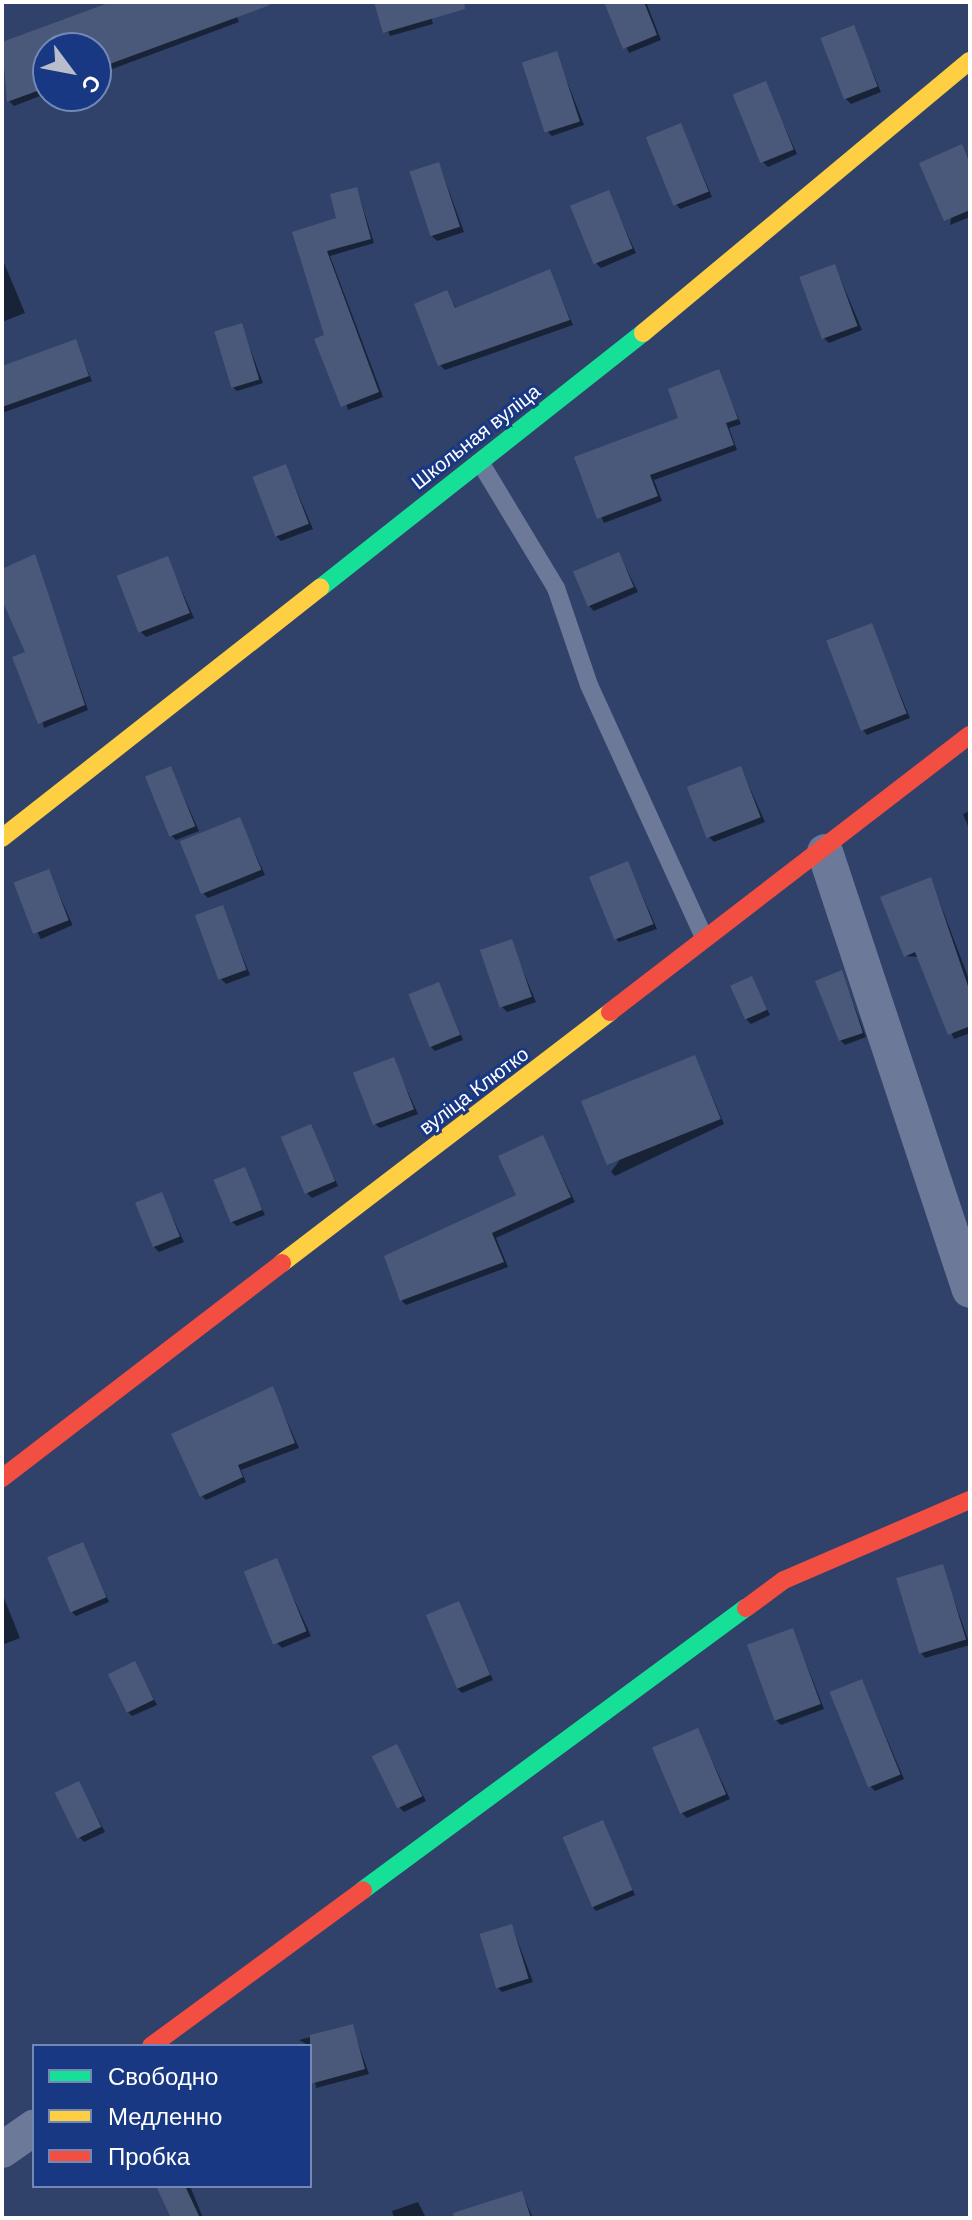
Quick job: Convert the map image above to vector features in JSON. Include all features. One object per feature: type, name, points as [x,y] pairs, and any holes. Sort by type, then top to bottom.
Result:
[{"type":"street","name":"Школьная вуліца","points":[[2,838],[480,462],[970,61]]},
{"type":"street","name":"вуліца Клютко","points":[[2,1478],[825,852],[970,735]]},
{"type":"street","points":[[825,852],[970,1290]]},
{"type":"street","points":[[154,2044],[784,1580],[970,1500]]},
{"type":"street","points":[[2,2150],[32,2129]]},
{"type":"lane","points":[[480,462],[556,588],[589,685],[706,942]]},
{"type":"building","points":[[111,2],[269,2],[270,5],[112,63],[112,32],[32,32],[32,93],[7,102],[2,42]]},
{"type":"building","points":[[374,2],[464,2],[465,9],[383,33]]},
{"type":"building","points":[[604,2],[644,2],[657,35],[623,49]]},
{"type":"building","points":[[854,25],[878,87],[844,100],[820,38]]},
{"type":"building","points":[[557,51],[580,121],[545,133],[522,62]]},
{"type":"building","points":[[766,81],[794,150],[760,163],[733,94]]},
{"type":"building","points":[[681,123],[709,192],[673,206],[646,137]]},
{"type":"building","points":[[962,144],[970,163],[970,210],[944,221],[919,163]]},
{"type":"building","points":[[439,162],[460,227],[431,236],[410,172]]},
{"type":"building","points":[[357,187],[371,239],[327,251],[379,392],[341,407],[314,339],[324,335],[292,232],[336,218],[330,194]]},
{"type":"building","points":[[609,190],[633,248],[594,264],[570,206]]},
{"type":"building","points":[[835,264],[858,326],[822,339],[799,277]]},
{"type":"building","points":[[550,269],[570,320],[438,366],[414,304],[447,290],[455,308]]},
{"type":"building","points":[[242,323],[259,379],[232,388],[214,331]]},
{"type":"building","points":[[76,339],[89,376],[2,407],[2,366]]},
{"type":"building","points":[[719,369],[738,419],[726,423],[734,445],[650,475],[658,496],[597,519],[574,457],[678,418],[668,389]]},
{"type":"building","points":[[286,464],[309,524],[275,537],[252,477]]},
{"type":"building","points":[[619,552],[634,587],[588,607],[573,572]]},
{"type":"building","points":[[35,554],[85,705],[38,724],[12,657],[25,652],[2,600],[2,569]]},
{"type":"building","points":[[168,556],[190,613],[139,633],[117,576]]},
{"type":"building","points":[[872,623],[907,714],[861,731],[826,641]]},
{"type":"building","points":[[171,766],[195,826],[169,837],[145,776]]},
{"type":"building","points":[[741,766],[761,817],[707,838],[687,787]]},
{"type":"building","points":[[240,817],[261,870],[201,894],[180,841]]},
{"type":"building","points":[[628,861],[653,924],[615,940],[589,877]]},
{"type":"building","points":[[49,869],[69,920],[33,934],[14,883]]},
{"type":"building","points":[[931,877],[970,992],[970,1026],[948,1035],[915,952],[904,957],[880,897]]},
{"type":"building","points":[[223,905],[247,970],[218,980],[195,915]]},
{"type":"building","points":[[512,939],[532,997],[500,1008],[480,950]]},
{"type":"building","points":[[842,970],[863,1033],[839,1041],[815,981]]},
{"type":"building","points":[[752,976],[767,1010],[745,1020],[730,986]]},
{"type":"building","points":[[439,982],[460,1035],[430,1047],[408,994]]},
{"type":"building","points":[[695,1055],[721,1119],[607,1165],[581,1101]]},
{"type":"building","points":[[394,1057],[414,1109],[373,1125],[353,1073]]},
{"type":"building","points":[[311,1124],[335,1181],[305,1194],[281,1137]]},
{"type":"building","points":[[543,1135],[571,1197],[492,1233],[504,1262],[400,1301],[384,1256],[516,1195],[498,1156]]},
{"type":"building","points":[[245,1167],[262,1210],[231,1222],[213,1180]]},
{"type":"building","points":[[162,1192],[180,1237],[153,1247],[135,1203]]},
{"type":"building","points":[[273,1386],[295,1443],[238,1465],[243,1477],[200,1497],[171,1434]]},
{"type":"building","points":[[83,1542],[106,1597],[71,1612],[47,1557]]},
{"type":"building","points":[[277,1558],[307,1631],[273,1645],[244,1571]]},
{"type":"building","points":[[943,1564],[966,1640],[919,1654],[896,1578]]},
{"type":"building","points":[[459,1601],[490,1675],[457,1689],[426,1615]]},
{"type":"building","points":[[793,1628],[821,1704],[775,1721],[747,1645]]},
{"type":"building","points":[[135,1661],[154,1700],[127,1713],[108,1674]]},
{"type":"building","points":[[862,1679],[901,1774],[868,1788],[830,1692]]},
{"type":"building","points":[[698,1728],[726,1794],[680,1814],[652,1748]]},
{"type":"building","points":[[397,1744],[422,1796],[397,1808],[372,1756]]},
{"type":"building","points":[[79,1781],[101,1827],[77,1839],[55,1793]]},
{"type":"building","points":[[603,1820],[633,1890],[592,1907],[562,1837]]},
{"type":"building","points":[[512,1924],[529,1979],[496,1988],[479,1934]]},
{"type":"building","points":[[353,2024],[365,2069],[312,2083],[310,2035]]},
{"type":"building","points":[[157,2188],[186,2188],[200,2218],[171,2218]]},
{"type":"building","points":[[522,2191],[531,2218],[454,2218],[453,2213]]},
{"type":"traffic: fast","points":[[320,588],[643,333]]},
{"type":"traffic: fast","points":[[363,1890],[746,1608]]},
{"type":"traffic: slow","points":[[643,333],[970,61]]},
{"type":"traffic: slow","points":[[2,838],[320,588]]},
{"type":"traffic: slow","points":[[282,1263],[610,1012]]},
{"type":"traffic: jam","points":[[610,1012],[970,735]]},
{"type":"traffic: jam","points":[[2,1478],[282,1263]]},
{"type":"traffic: jam","points":[[746,1608],[784,1580],[970,1500]]},
{"type":"traffic: jam","points":[[154,2044],[363,1890]]}]
